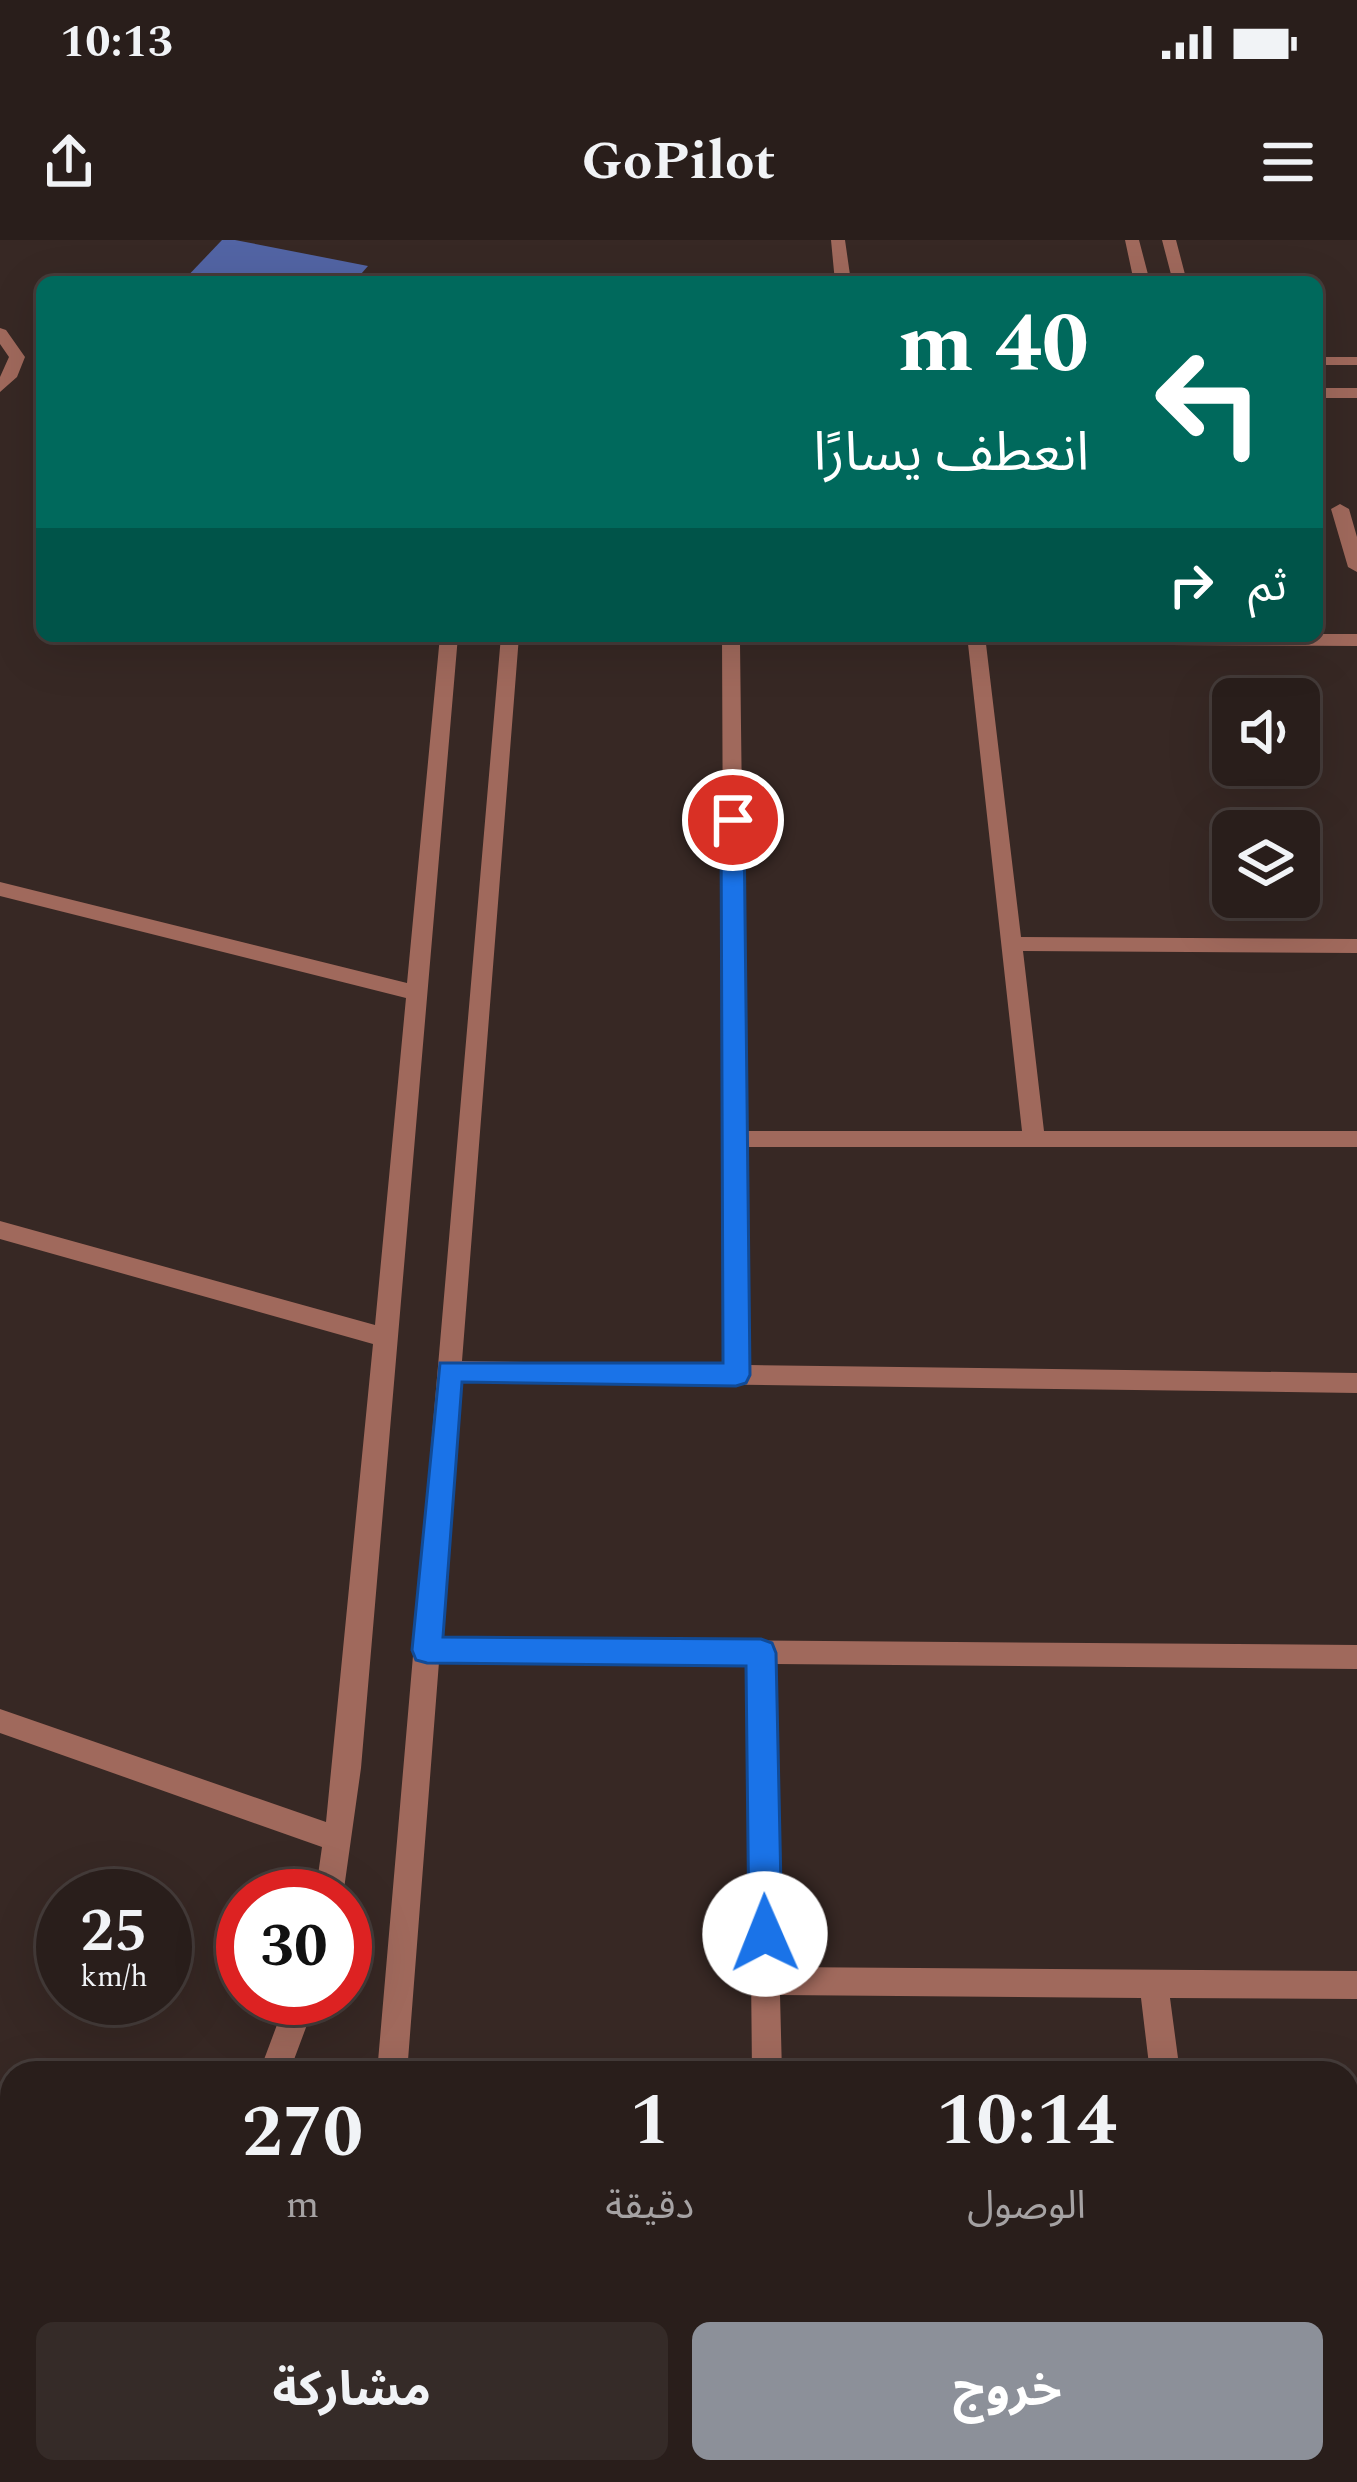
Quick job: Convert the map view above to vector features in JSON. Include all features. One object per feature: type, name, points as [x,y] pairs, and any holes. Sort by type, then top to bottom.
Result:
[{"type":"street","points":[[838,240],[842,276]]},
{"type":"street","points":[[1132,240],[1141,276]]},
{"type":"street","points":[[0,334],[17,357],[0,387]]},
{"type":"street","points":[[1323,393],[1357,393]]},
{"type":"street","points":[[1348,509],[1357,567]]},
{"type":"street","points":[[1323,640],[1357,640]]},
{"type":"street","points":[[334,1869],[448,642]]},
{"type":"street","points":[[393,2061],[510,642]]},
{"type":"street","points":[[731,642],[736,1375]]},
{"type":"street","points":[[976,642],[1034,1139]]},
{"type":"street","points":[[0,889],[416,993]]},
{"type":"street","points":[[1011,944],[1357,946]]},
{"type":"street","points":[[735,1139],[1357,1138]]},
{"type":"street","points":[[0,1230],[383,1337]]},
{"type":"street","points":[[449,1371],[1357,1383]]},
{"type":"street","points":[[427,1650],[1357,1657]]},
{"type":"street","points":[[761,1653],[767,2061]]},
{"type":"street","points":[[0,1721],[339,1840]]},
{"type":"street","points":[[766,1981],[1357,1985]]},
{"type":"street","points":[[1154,1984],[1164,2061]]},
{"type":"street","points":[[278,2061],[292,2025]]},
{"type":"lane","points":[[1169,240],[1178,276]]},
{"type":"lane","points":[[1323,361],[1357,361]]},
{"type":"water","points":[[222,240],[368,266],[359,276],[188,276]]},
{"type":"route","points":[[733,820],[736,1375],[449,1371],[427,1650],[761,1653],[765,1934]]}]
